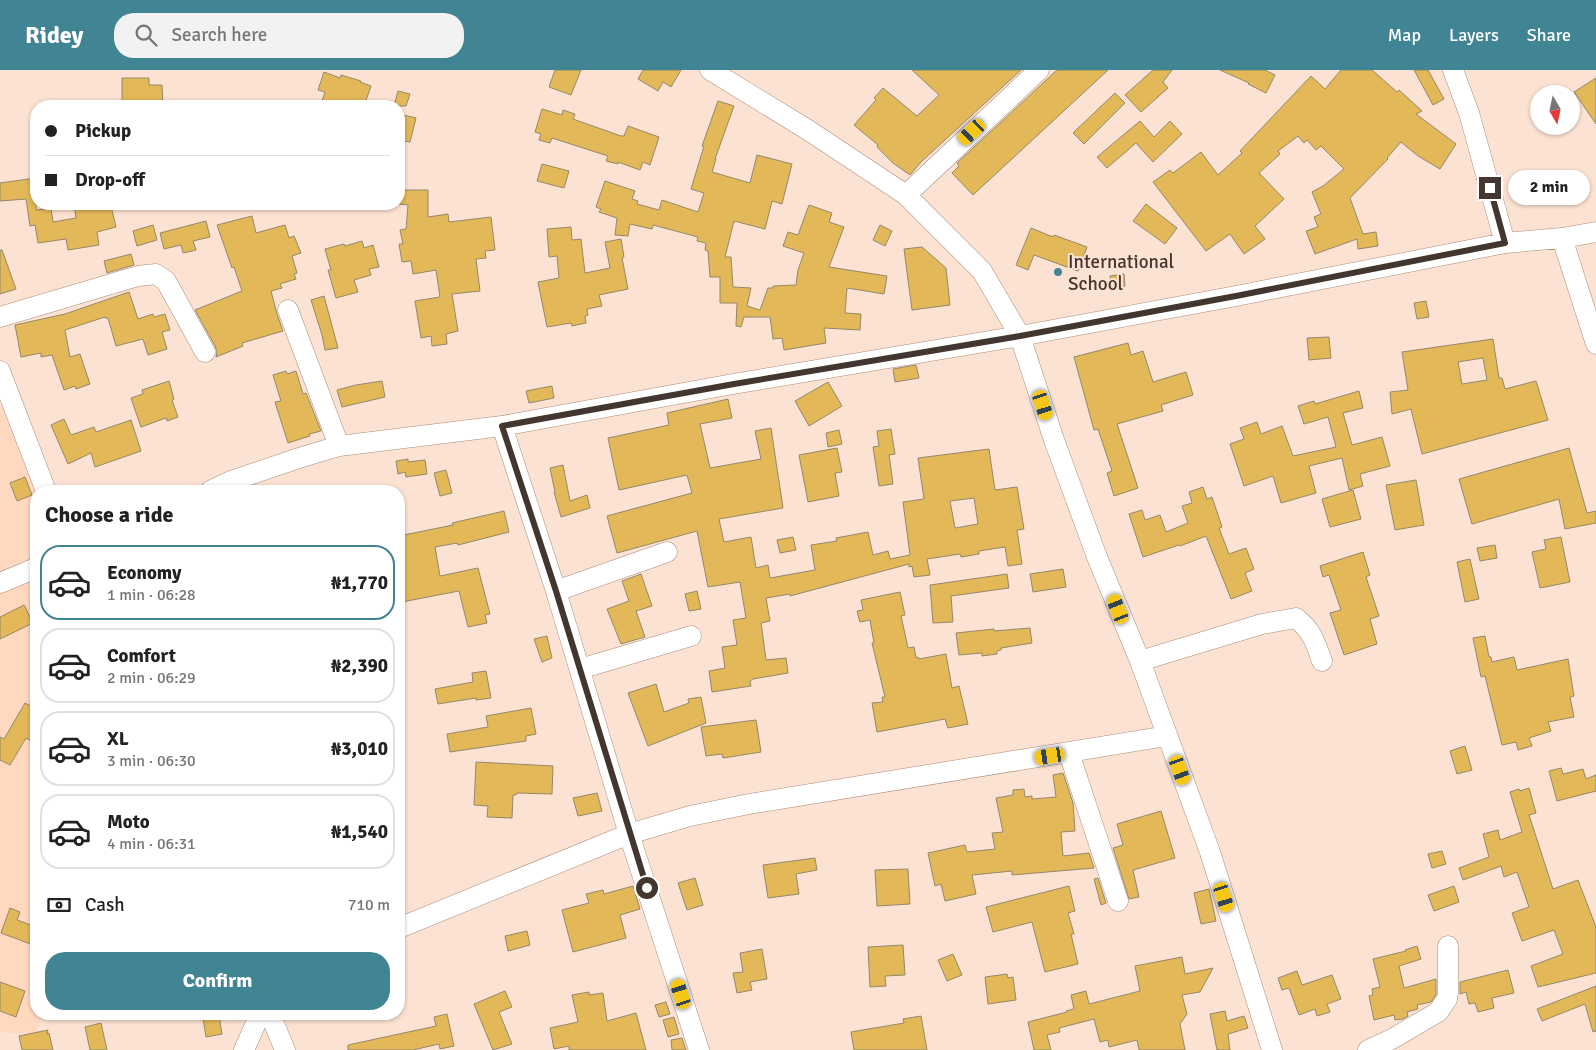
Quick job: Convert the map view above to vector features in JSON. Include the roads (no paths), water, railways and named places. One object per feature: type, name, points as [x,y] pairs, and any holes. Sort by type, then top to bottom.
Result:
[{"type":"street","points":[[710,70],[808,130],[906,195],[982,270],[1020,336],[1060,458],[1097,557],[1140,661],[1210,852],[1272,1050]]},
{"type":"street","points":[[906,195],[1038,70]]},
{"type":"street","points":[[1453,70],[1469,114],[1505,243]]},
{"type":"street","points":[[224,485],[339,446],[502,426],[734,384],[1020,336],[1505,243],[1562,238],[1596,232]]},
{"type":"street","points":[[1562,238],[1596,344]]},
{"type":"street","points":[[0,317],[138,276],[156,274],[166,281],[205,352]]},
{"type":"street","points":[[288,310],[339,446]]},
{"type":"street","points":[[0,371],[44,485]]},
{"type":"street","points":[[502,426],[556,591],[629,834],[699,1050]]},
{"type":"street","points":[[556,591],[667,552]]},
{"type":"street","points":[[0,583],[30,570]]},
{"type":"street","points":[[1140,661],[1262,624],[1296,618],[1307,627],[1315,640],[1322,660]]},
{"type":"street","points":[[580,669],[691,636]]},
{"type":"street","points":[[405,926],[629,834],[690,816],[750,804],[1167,736]]},
{"type":"street","points":[[1069,753],[1118,901]]},
{"type":"street","points":[[1368,1050],[1392,1040],[1438,1012],[1447,999],[1448,946]]},
{"type":"street","points":[[244,1050],[257,1020]]},
{"type":"street","points":[[273,1020],[286,1050]]},
{"type":"place","name":"International School","points":[[1058,272]]}]
